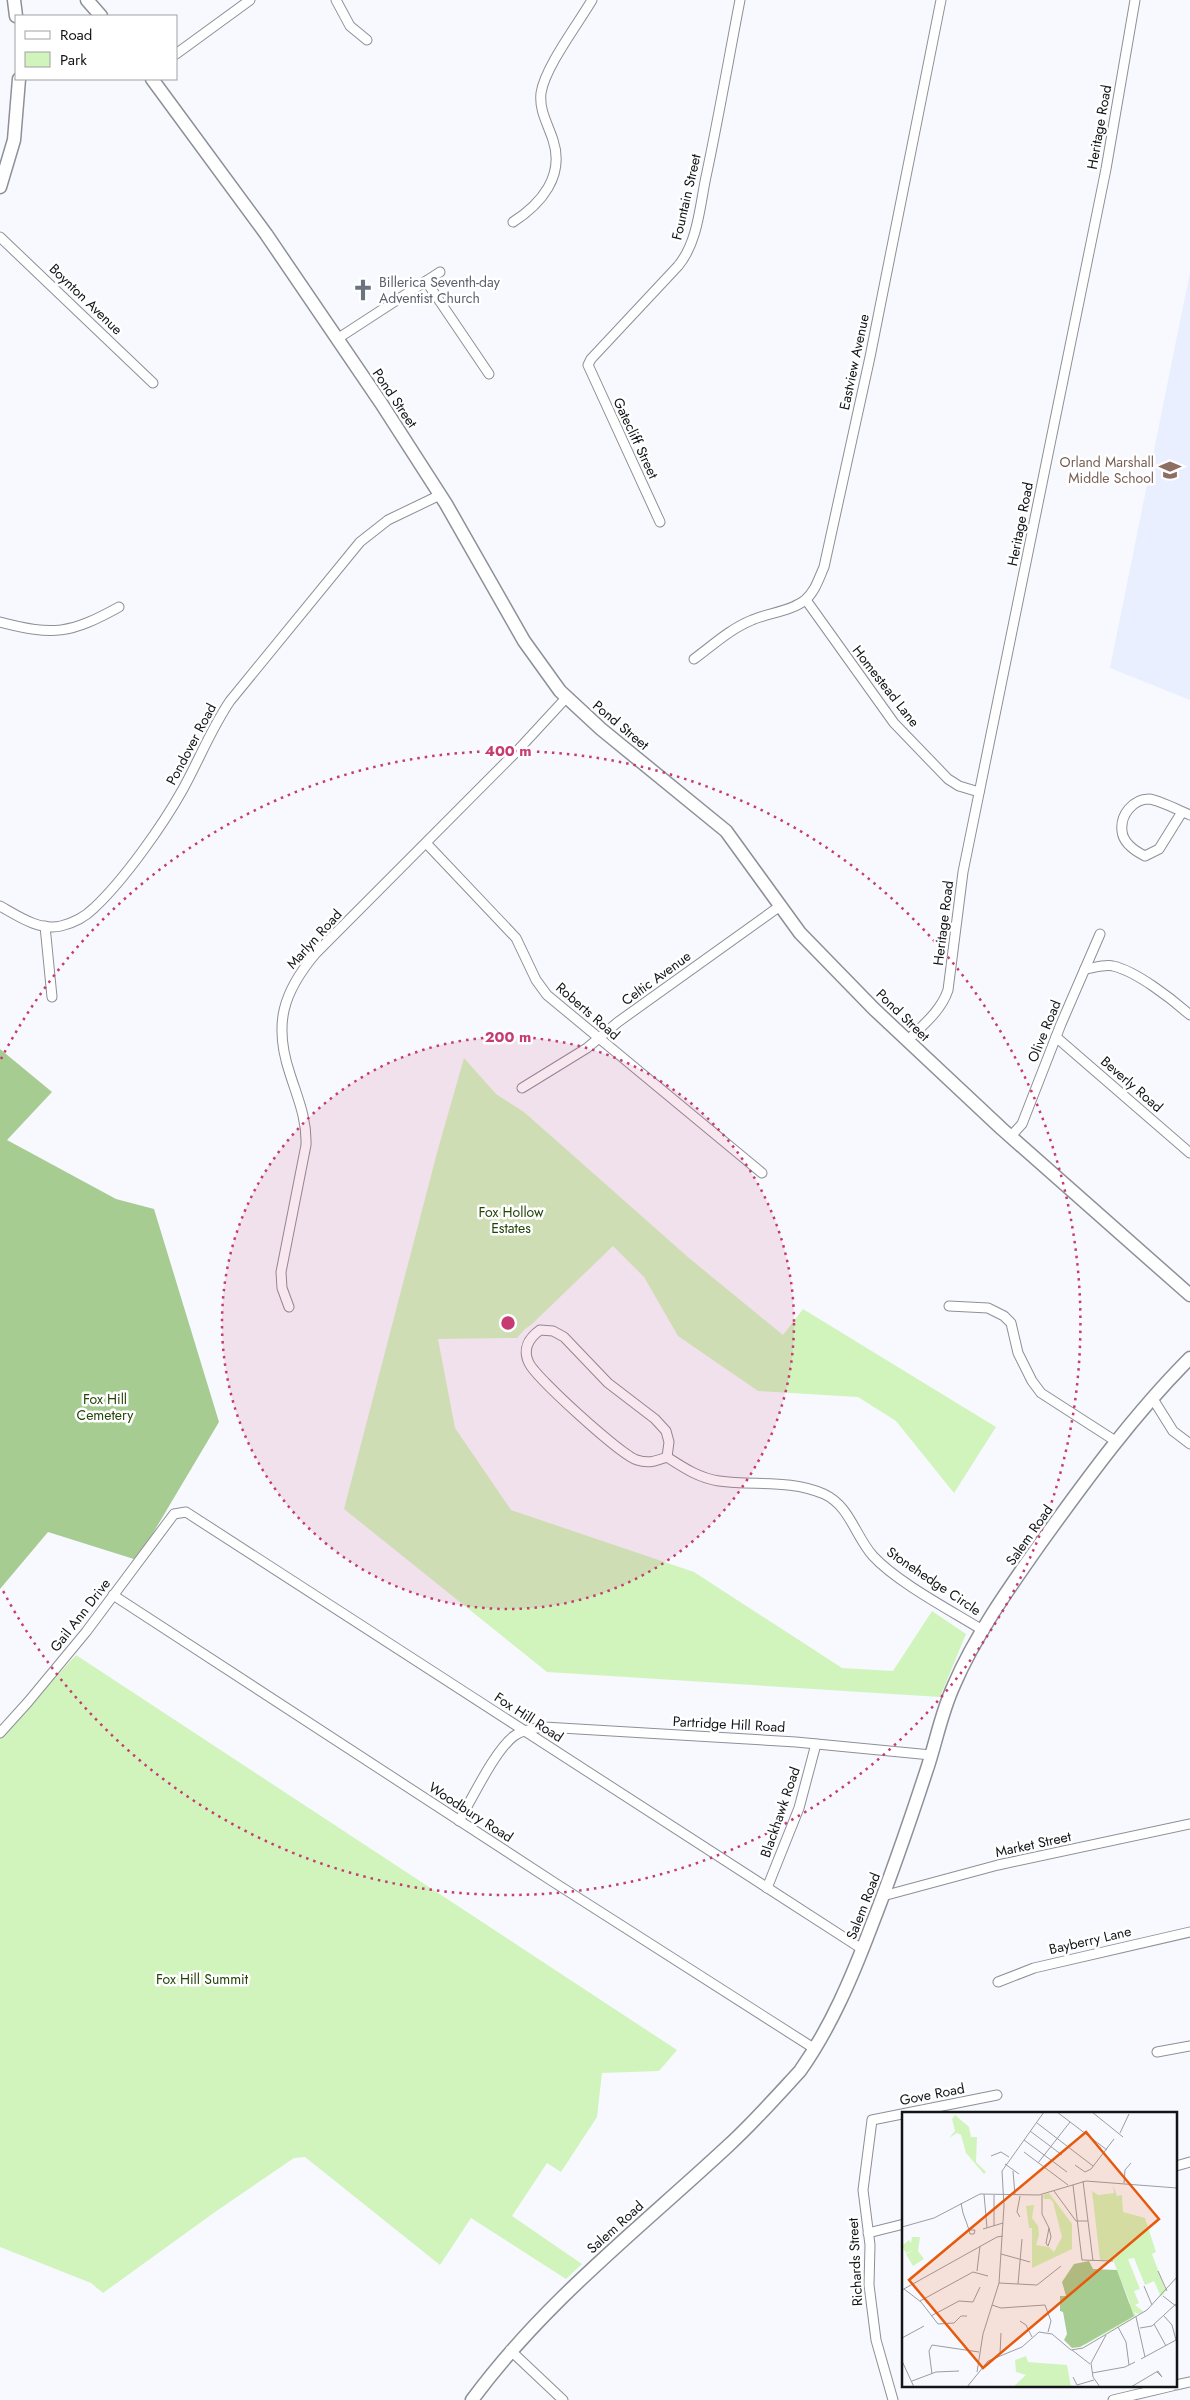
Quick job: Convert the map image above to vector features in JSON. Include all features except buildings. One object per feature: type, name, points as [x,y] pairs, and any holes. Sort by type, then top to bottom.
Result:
[{"type":"street","points":[[14,0],[16,15]]},
{"type":"street","points":[[87,0],[100,15]]},
{"type":"street","points":[[178,53],[250,0]]},
{"type":"street","points":[[336,0],[350,26],[368,40]]},
{"type":"street","points":[[512,222],[534,206],[554,176],[557,163],[556,154],[553,140],[544,121],[541,93],[548,74],[592,0]]},
{"type":"street","name":"Fountain Street","points":[[588,365],[591,359],[673,272],[688,252],[695,230],[740,0]]},
{"type":"street","name":"Eastview Avenue","points":[[806,600],[813,592],[824,567],[838,506],[941,0]]},
{"type":"street","name":"Heritage Road","points":[[908,1040],[937,1010],[944,1001],[948,990],[963,872],[1104,178],[1135,0]]},
{"type":"street","points":[[0,187],[14,140],[19,80]]},
{"type":"street","name":"Pond Street","points":[[153,80],[266,234],[338,339],[440,495],[524,641],[543,670],[566,698],[726,831],[800,933],[826,960],[1011,1136],[1190,1294]]},
{"type":"street","name":"Boynton Avenue","points":[[0,237],[153,383]]},
{"type":"street","points":[[338,339],[440,272]]},
{"type":"street","points":[[426,281],[489,374]]},
{"type":"street","name":"Gatecliff Street","points":[[588,365],[660,522]]},
{"type":"street","name":"Pondover Road","points":[[45,926],[61,926],[79,919],[94,908],[108,892],[177,799],[208,736],[230,701],[360,542],[388,520],[440,495]]},
{"type":"street","points":[[694,658],[730,632],[750,621],[798,605],[806,600]]},
{"type":"street","name":"Homestead Lane","points":[[806,600],[894,723],[948,779],[959,786],[979,792]]},
{"type":"street","points":[[0,622],[38,631],[65,631],[92,622],[119,607]]},
{"type":"street","name":"Marlyn Road","points":[[289,1306],[282,1288],[281,1272],[306,1145],[306,1132],[300,1100],[283,1051],[282,1035],[287,998],[294,981],[316,953],[426,843],[566,698]]},
{"type":"street","points":[[1149,800],[1186,813],[1159,849],[1145,856],[1132,849],[1122,832],[1124,816],[1134,804],[1149,800]]},
{"type":"street","name":"Roberts Road","points":[[426,843],[513,934],[520,943],[536,980],[547,995],[762,1173]]},
{"type":"street","points":[[0,906],[45,926],[52,997]]},
{"type":"street","name":"Celtic Avenue","points":[[522,1088],[598,1038],[780,906]]},
{"type":"street","name":"Olive Road","points":[[1011,1136],[1022,1124],[1056,1037],[1100,934]]},
{"type":"street","points":[[1085,969],[1111,966],[1126,971],[1178,1004],[1190,1015]]},
{"type":"street","name":"Beverly Road","points":[[1056,1037],[1190,1153]]},
{"type":"street","points":[[949,1306],[988,1308],[1004,1316],[1011,1323],[1018,1353],[1032,1381],[1042,1393],[1117,1442]]},
{"type":"street","points":[[540,1330],[553,1331],[564,1337],[608,1383],[655,1419],[666,1431],[669,1442],[667,1457],[650,1463],[635,1460],[579,1416],[529,1363],[526,1349],[530,1337],[540,1330]]},
{"type":"street","name":"Salem Road","points":[[472,2400],[510,2350],[596,2264],[731,2144],[800,2071],[825,2033],[862,1949],[900,1852],[941,1718],[954,1684],[984,1631],[1030,1559],[1117,1442],[1153,1398],[1190,1358]]},
{"type":"street","points":[[1153,1398],[1173,1431],[1190,1444]]},
{"type":"street","name":"Stonehedge Circle","points":[[667,1457],[694,1474],[712,1479],[750,1483],[786,1483],[806,1487],[826,1495],[846,1512],[872,1556],[890,1571],[984,1631]]},
{"type":"street","name":"Gail Ann Drive","points":[[0,1733],[28,1702],[114,1595],[174,1514],[179,1512]]},
{"type":"street","name":"Fox Hill Road","points":[[179,1512],[186,1512],[862,1949]]},
{"type":"street","name":"Woodbury Road","points":[[114,1595],[459,1821],[815,2049]]},
{"type":"street","name":"Partridge Hill Road","points":[[525,1731],[544,1727],[816,1744],[931,1755]]},
{"type":"street","points":[[459,1821],[501,1752],[514,1736],[525,1731]]},
{"type":"street","name":"Blackhawk Road","points":[[766,1888],[799,1808],[816,1744]]},
{"type":"street","name":"Market Street","points":[[883,1896],[998,1865],[1190,1824]]},
{"type":"street","name":"Bayberry Lane","points":[[998,1982],[1034,1968],[1190,1932]]},
{"type":"street","points":[[1158,2052],[1190,2046]]},
{"type":"street","name":"Gove Road","points":[[912,2112],[997,2095]]},
{"type":"street","name":"Gove Road","points":[[872,2120],[902,2114]]},
{"type":"street","name":"Richards Street","points":[[872,2120],[862,2190],[868,2233],[868,2285],[876,2340],[893,2400]]},
{"type":"street","points":[[868,2233],[902,2224]]},
{"type":"street","points":[[510,2350],[564,2400]]},
{"type":"street","points":[[1113,2400],[1164,2388]]},
{"type":"shaded area","name":"Orland Marshall Middle School","points":[[1190,272],[1190,700],[1110,668]]},
{"type":"green space","name":"Fox Hill Cemetery","points":[[0,1049],[52,1092],[7,1140],[116,1199],[154,1209],[219,1422],[137,1560],[48,1532],[0,1589]]},
{"type":"green space","name":"Fox Hollow Estates","points":[[464,1058],[496,1094],[524,1112],[689,1258],[783,1335],[803,1309],[996,1427],[954,1493],[896,1421],[858,1397],[758,1391],[678,1336],[644,1277],[613,1246],[517,1338],[438,1339],[455,1428],[511,1510],[694,1572],[842,1668],[893,1671],[932,1611],[966,1634],[940,1697],[547,1672],[344,1509],[438,1149]]},
{"type":"green space","name":"Fox Hill Summit","points":[[76,1655],[677,2050],[659,2071],[602,2073],[597,2117],[561,2172],[547,2163],[512,2216],[582,2264],[566,2279],[471,2218],[440,2265],[305,2157],[294,2158],[215,2212],[103,2293],[91,2283],[0,2247],[0,1738]]},
{"type":"place","name":"Billerica Seventh-day Adventist Church","points":[[363,290]]},
{"type":"place","name":"Orland Marshall Middle School","points":[[1170,470]]}]
